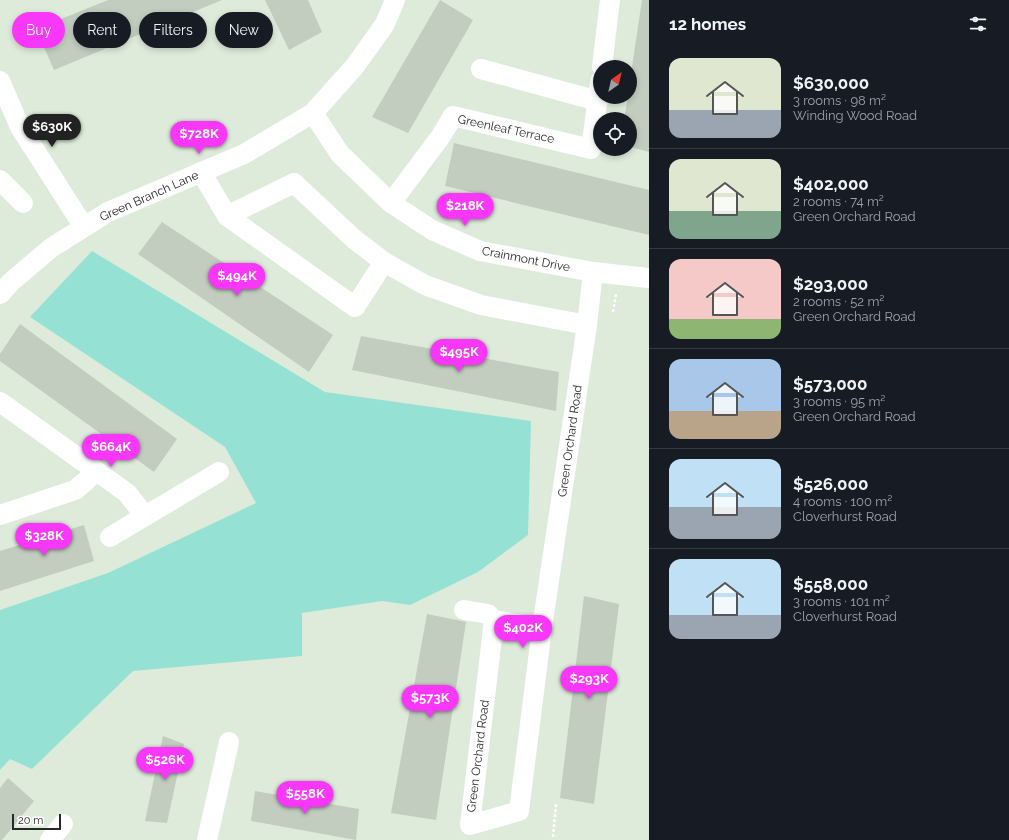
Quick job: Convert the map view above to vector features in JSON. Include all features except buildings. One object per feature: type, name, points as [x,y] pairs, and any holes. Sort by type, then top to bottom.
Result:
[{"type":"street","name":"Green Branch Lane","points":[[0,294],[11,282],[51,248],[108,212],[244,154],[313,112],[336,89],[359,60],[385,24],[394,0]]},
{"type":"street","points":[[603,60],[610,0]]},
{"type":"street","name":"Greenleaf Terrace","points":[[482,68],[593,90]]},
{"type":"street","points":[[0,81],[20,127],[84,227]]},
{"type":"street","name":"Greenleaf Terrace","points":[[391,203],[441,136],[453,116],[591,149],[597,104]]},
{"type":"street","name":"Crainmont Drive","points":[[313,112],[340,154],[391,203],[432,230],[480,251],[593,272],[649,278]]},
{"type":"street","points":[[201,172],[227,216],[355,307],[384,262]]},
{"type":"street","points":[[0,180],[23,203]]},
{"type":"street","points":[[227,216],[294,183],[354,239],[384,262],[425,285],[481,305],[587,325]]},
{"type":"street","name":"Green Orchard Road","points":[[494,620],[470,825],[519,811],[542,628],[587,325],[593,272]]},
{"type":"street","points":[[0,402],[127,493],[145,516]]},
{"type":"street","points":[[0,515],[75,490],[87,480],[95,470]]},
{"type":"street","points":[[110,537],[219,472]]},
{"type":"street","points":[[464,610],[488,614],[494,620],[542,628]]},
{"type":"street","points":[[207,840],[229,742]]},
{"type":"street","points":[[50,840],[63,824]]},
{"type":"path","points":[[613,312],[616,294]]},
{"type":"path","points":[[553,837],[556,804]]},
{"type":"shaded area","points":[[92,251],[325,392],[531,421],[528,535],[478,572],[410,605],[382,601],[302,613],[302,656],[133,671],[32,769],[10,759],[0,770],[0,610],[108,573],[256,503],[225,447],[30,317]]}]
